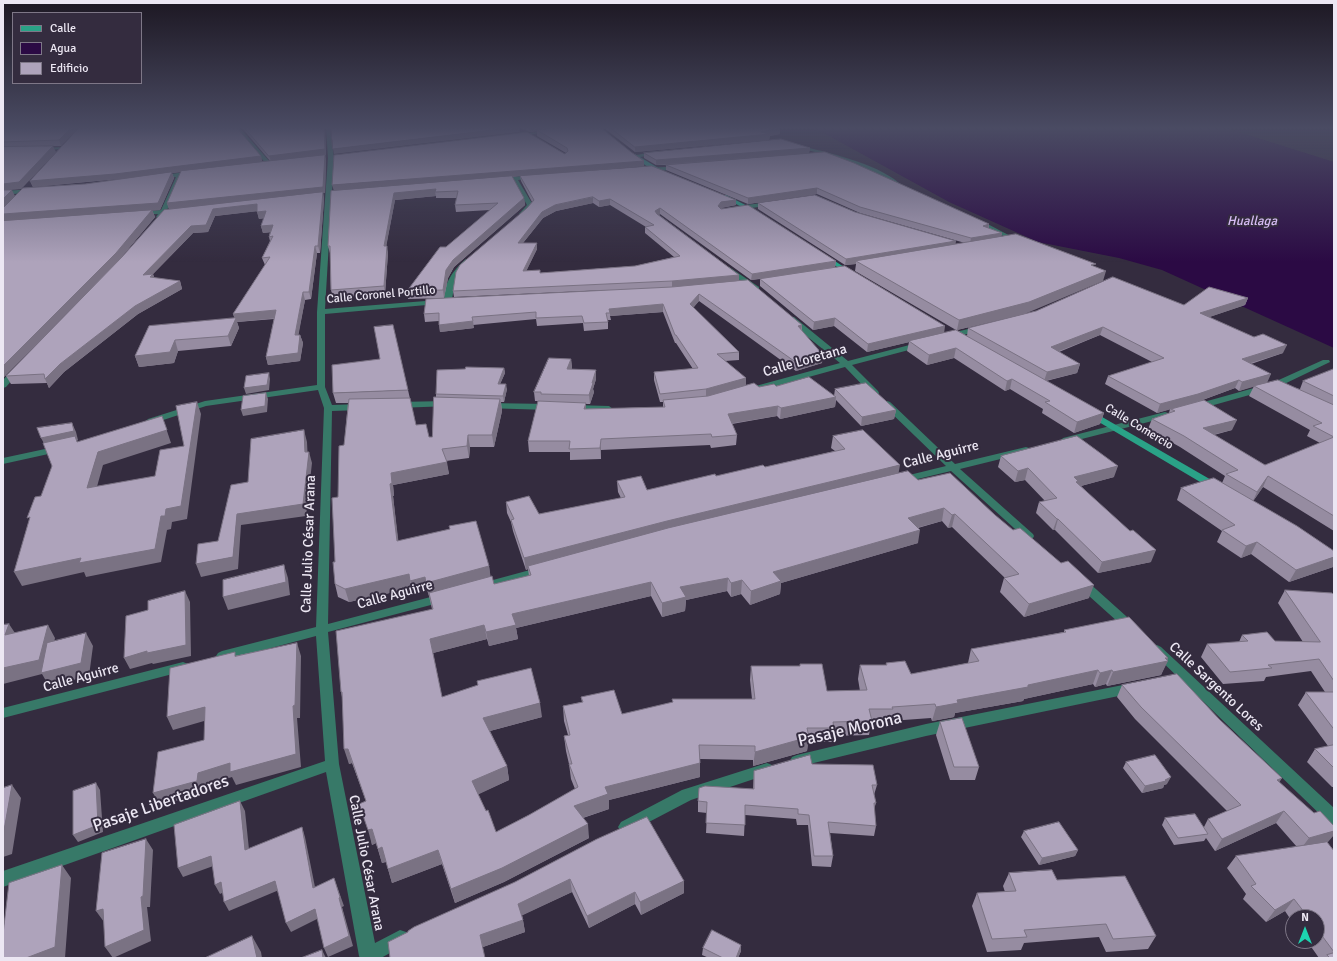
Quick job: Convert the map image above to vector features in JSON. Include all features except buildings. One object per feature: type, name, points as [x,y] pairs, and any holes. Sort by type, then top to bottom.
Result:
[{"type":"street","points":[[157,177],[189,173]]},
{"type":"street","name":"Calle Julio César Arana","points":[[330,173],[321,312],[321,386],[328,408],[322,630],[332,764],[369,957]]},
{"type":"street","points":[[664,173],[669,175]]},
{"type":"street","points":[[878,173],[900,184]]},
{"type":"street","points":[[154,224],[163,212],[180,174]]},
{"type":"street","points":[[492,181],[537,177]]},
{"type":"street","points":[[514,221],[525,212],[530,205],[528,199],[518,187],[515,179]]},
{"type":"street","points":[[18,197],[28,186]]},
{"type":"street","points":[[3,193],[37,191]]},
{"type":"street","points":[[718,194],[748,207],[761,215]]},
{"type":"street","points":[[729,210],[778,203]]},
{"type":"street","points":[[132,215],[179,211]]},
{"type":"street","points":[[973,219],[1015,240],[999,243]]},
{"type":"street","points":[[819,253],[850,269],[859,278]]},
{"type":"street","name":"Calle Coronel Portillo","points":[[321,312],[452,301],[452,278],[457,269],[474,255]]},
{"type":"street","points":[[719,262],[754,283],[762,294]]},
{"type":"street","points":[[831,272],[850,269]]},
{"type":"street","points":[[734,285],[754,283]]},
{"type":"street","points":[[786,314],[845,363],[953,468],[1035,541]]},
{"type":"street","name":"Calle Loretana","points":[[745,391],[845,363],[937,340],[958,337],[992,326]]},
{"type":"street","points":[[942,328],[958,337]]},
{"type":"street","points":[[1057,442],[1117,428],[1275,385],[1326,362]]},
{"type":"street","points":[[3,385],[25,363]]},
{"type":"street","points":[[1275,385],[1288,391]]},
{"type":"street","points":[[144,424],[205,404],[321,386]]},
{"type":"street","points":[[387,406],[456,405]]},
{"type":"street","points":[[480,405],[615,410]]},
{"type":"street","points":[[328,408],[372,406]]},
{"type":"street","name":"Calle Comercio","points":[[1083,409],[1220,490]]},
{"type":"street","points":[[3,461],[66,448]]},
{"type":"street","name":"Calle Aguirre","points":[[891,483],[1035,448]]},
{"type":"street","points":[[475,589],[552,568]]},
{"type":"street","points":[[1076,577],[1140,635]]},
{"type":"street","name":"Calle Aguirre","points":[[208,660],[452,595]]},
{"type":"street","name":"Calle Sargento Lores","points":[[1151,645],[1334,818]]},
{"type":"street","name":"Calle Aguirre","points":[[3,713],[193,664]]},
{"type":"street","points":[[1171,680],[1186,677]]},
{"type":"street","name":"Pasaje Morona","points":[[613,834],[687,795],[780,765],[926,730],[1148,685]]},
{"type":"street","name":"Pasaje Libertadores","points":[[3,879],[332,764]]},
{"type":"street","points":[[369,957],[411,932]]},
{"type":"water","name":"Huallaga","points":[[896,173],[1334,173],[1334,348],[1162,270],[1119,258],[1038,242],[949,202]]}]
